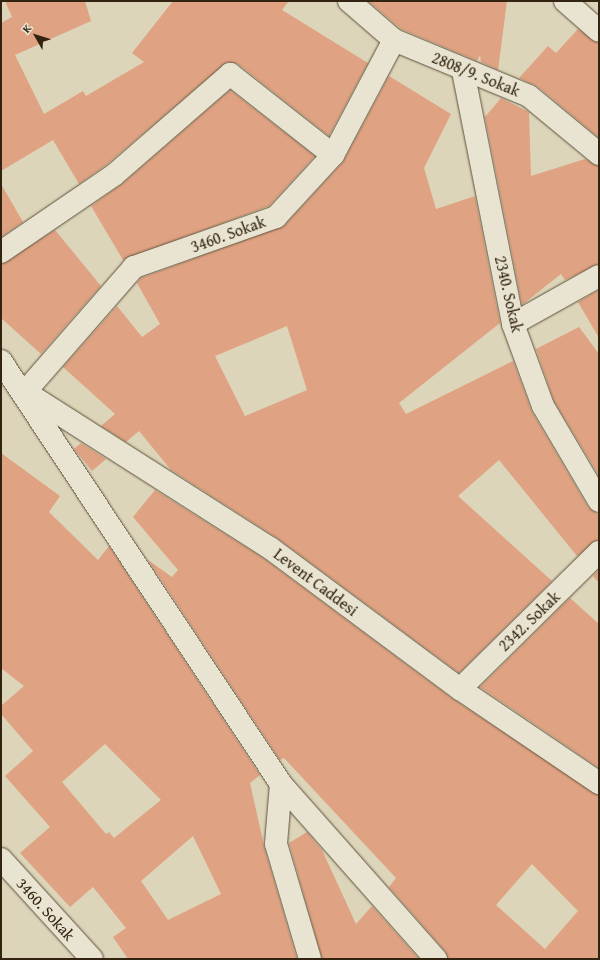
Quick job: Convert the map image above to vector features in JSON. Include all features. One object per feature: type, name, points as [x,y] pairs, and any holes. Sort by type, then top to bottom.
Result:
[{"type":"street","name":"2808/9. Sokak","points":[[350,1],[394,40],[463,71],[529,96],[599,154]]},
{"type":"street","points":[[566,1],[599,31]]},
{"type":"street","name":"3460. Sokak","points":[[24,392],[134,267],[276,216],[333,155],[394,40]]},
{"type":"street","name":"2340. Sokak","points":[[463,71],[513,324],[543,406],[599,501]]},
{"type":"street","points":[[1,252],[114,175],[230,74],[333,155]]},
{"type":"street","points":[[513,324],[599,276]]},
{"type":"street","points":[[1,361],[24,392],[282,784],[436,959]]},
{"type":"street","name":"Levent Caddesi","points":[[24,392],[257,539],[460,689],[599,783]]},
{"type":"street","name":"2342. Sokak","points":[[460,689],[599,552]]},
{"type":"street","points":[[282,784],[276,844],[310,959]]},
{"type":"street","name":"3460. Sokak","points":[[1,859],[92,959]]},
{"type":"building","points":[[5,1],[85,1],[91,21],[15,55],[44,114],[83,91],[86,96],[144,62],[132,53],[173,1],[289,1],[282,10],[368,63],[329,136],[238,64],[227,62],[106,165],[79,184],[53,140],[1,171],[1,23],[12,17]]},
{"type":"building","points":[[368,1],[507,1],[498,70],[481,62],[480,55],[477,61],[401,29]]},
{"type":"building","points":[[578,29],[599,43],[599,138],[537,86],[519,78],[548,46],[556,53]]},
{"type":"building","points":[[389,76],[451,114],[424,168],[436,209],[475,196],[500,323],[399,403],[406,414],[513,361],[532,412],[588,507],[599,515],[599,540],[577,556],[499,460],[458,496],[552,581],[459,673],[277,538],[171,470],[139,431],[126,442],[101,426],[115,414],[63,367],[117,306],[142,337],[160,324],[137,283],[141,278],[285,225],[343,162]],"holes":[[[287,326],[307,390],[245,416],[215,356]]]},
{"type":"building","points":[[230,90],[315,156],[269,206],[123,260],[91,206],[122,184]]},
{"type":"building","points":[[501,98],[529,112],[531,176],[585,159],[599,166],[599,264],[565,280],[561,274],[522,305],[485,117]]},
{"type":"building","points":[[1,184],[23,222],[1,237]]},
{"type":"building","points":[[55,230],[101,286],[41,354],[1,318],[1,264]]},
{"type":"building","points":[[599,290],[599,338],[578,302]]},
{"type":"building","points":[[579,327],[599,354],[598,474],[554,401],[536,349]]},
{"type":"building","points":[[81,443],[106,459],[92,471],[74,449]]},
{"type":"building","points":[[1,453],[60,496],[49,512],[98,560],[109,546],[260,775],[250,783],[265,850],[297,959],[128,959],[113,937],[126,928],[93,887],[70,907],[20,853],[50,827],[5,776],[33,751],[1,714],[1,706],[24,686],[1,668]],"holes":[[[105,744],[161,800],[114,838],[109,832],[106,834],[62,782]],[[193,836],[221,894],[168,920],[141,881]]]},
{"type":"building","points":[[155,490],[263,558],[453,699],[599,795],[599,959],[448,959],[445,951],[389,887],[396,878],[284,758],[280,760],[148,560],[172,577],[178,570],[133,517]],"holes":[[[532,864],[578,911],[545,949],[496,905]]]},
{"type":"building","points":[[599,570],[599,583],[593,576]]},
{"type":"building","points":[[570,598],[599,624],[599,768],[480,687]]},
{"type":"building","points":[[307,832],[322,850],[356,924],[372,906],[419,959],[322,959],[289,843]]}]
